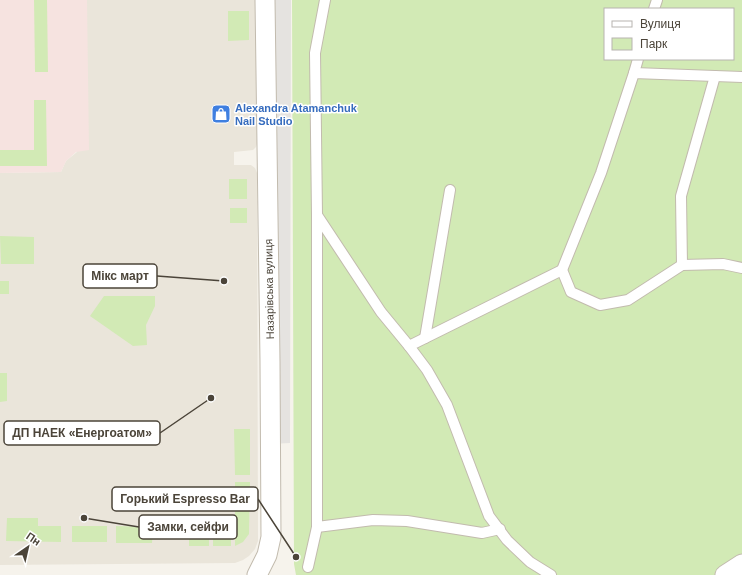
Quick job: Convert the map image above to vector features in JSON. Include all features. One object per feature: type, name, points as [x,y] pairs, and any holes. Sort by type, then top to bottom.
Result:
[{"type":"street","name":"Назарівська вулиця","points":[[257,575],[267,554],[271,537],[265,0]]},
{"type":"street","points":[[725,575],[742,564]]},
{"type":"lane","points":[[308,567],[317,527],[317,215],[315,53],[324,0]]},
{"type":"lane","points":[[409,346],[562,270],[601,173],[638,60]]},
{"type":"lane","points":[[634,73],[742,77]]},
{"type":"lane","points":[[682,266],[681,196],[715,76]]},
{"type":"lane","points":[[425,338],[450,190]]},
{"type":"lane","points":[[317,215],[380,312],[428,370],[447,405],[489,516],[508,540],[530,562],[551,575]]},
{"type":"lane","points":[[562,270],[570,292],[600,305],[628,300],[682,266],[723,264],[742,268]]},
{"type":"lane","points":[[317,527],[373,520],[393,520],[482,533],[500,529]]},
{"type":"shaded area","points":[[0,0],[87,0],[89,150],[76,152],[66,161],[61,172],[0,173]]},
{"type":"shaded area","points":[[87,0],[257,0],[258,141],[253,150],[234,152],[234,165],[251,165],[255,168],[257,173],[258,541],[255,549],[249,556],[235,563],[0,565],[0,173],[61,172],[66,161],[77,152]]},
{"type":"shaded area","points":[[265,0],[291,0],[290,443],[271,444]]},
{"type":"green space","points":[[34,0],[47,0],[48,72],[35,72]]},
{"type":"green space","points":[[292,0],[742,0],[742,575],[296,575],[294,564]]},
{"type":"green space","points":[[228,11],[249,11],[249,40],[228,41]]},
{"type":"green space","points":[[34,100],[46,100],[47,166],[0,166],[0,150],[34,150]]},
{"type":"green space","points":[[229,179],[247,179],[247,199],[229,199]]},
{"type":"green space","points":[[230,208],[247,208],[247,223],[230,223]]},
{"type":"green space","points":[[0,236],[34,237],[34,264],[1,264]]},
{"type":"green space","points":[[0,281],[9,281],[9,294],[0,294]]},
{"type":"green space","points":[[104,296],[155,296],[155,306],[146,325],[147,345],[133,346],[90,316]]},
{"type":"green space","points":[[0,373],[7,373],[7,401],[0,402]]},
{"type":"green space","points":[[234,429],[250,429],[250,475],[235,475]]},
{"type":"green space","points":[[235,482],[250,482],[249,534],[243,542],[235,546]]},
{"type":"green space","points":[[7,518],[38,518],[38,526],[61,526],[61,542],[6,541]]},
{"type":"green space","points":[[72,526],[107,526],[107,542],[72,542]]},
{"type":"green space","points":[[116,526],[153,527],[152,543],[116,543]]},
{"type":"green space","points":[[189,527],[198,527],[198,533],[209,533],[209,546],[189,546]]},
{"type":"green space","points":[[222,527],[231,527],[231,546],[213,546],[213,534],[222,534]]},
{"type":"place","name":"Alexandra Atamanchuk Nail Studio","points":[[221,114]]},
{"type":"place","name":"Мікс март","points":[[224,281]]},
{"type":"place","name":"ДП НАЕК «Енергоатом»","points":[[211,398]]},
{"type":"place","name":"Замки, сейфи","points":[[84,518]]},
{"type":"place","name":"Горький Espresso Bar","points":[[296,557]]}]
